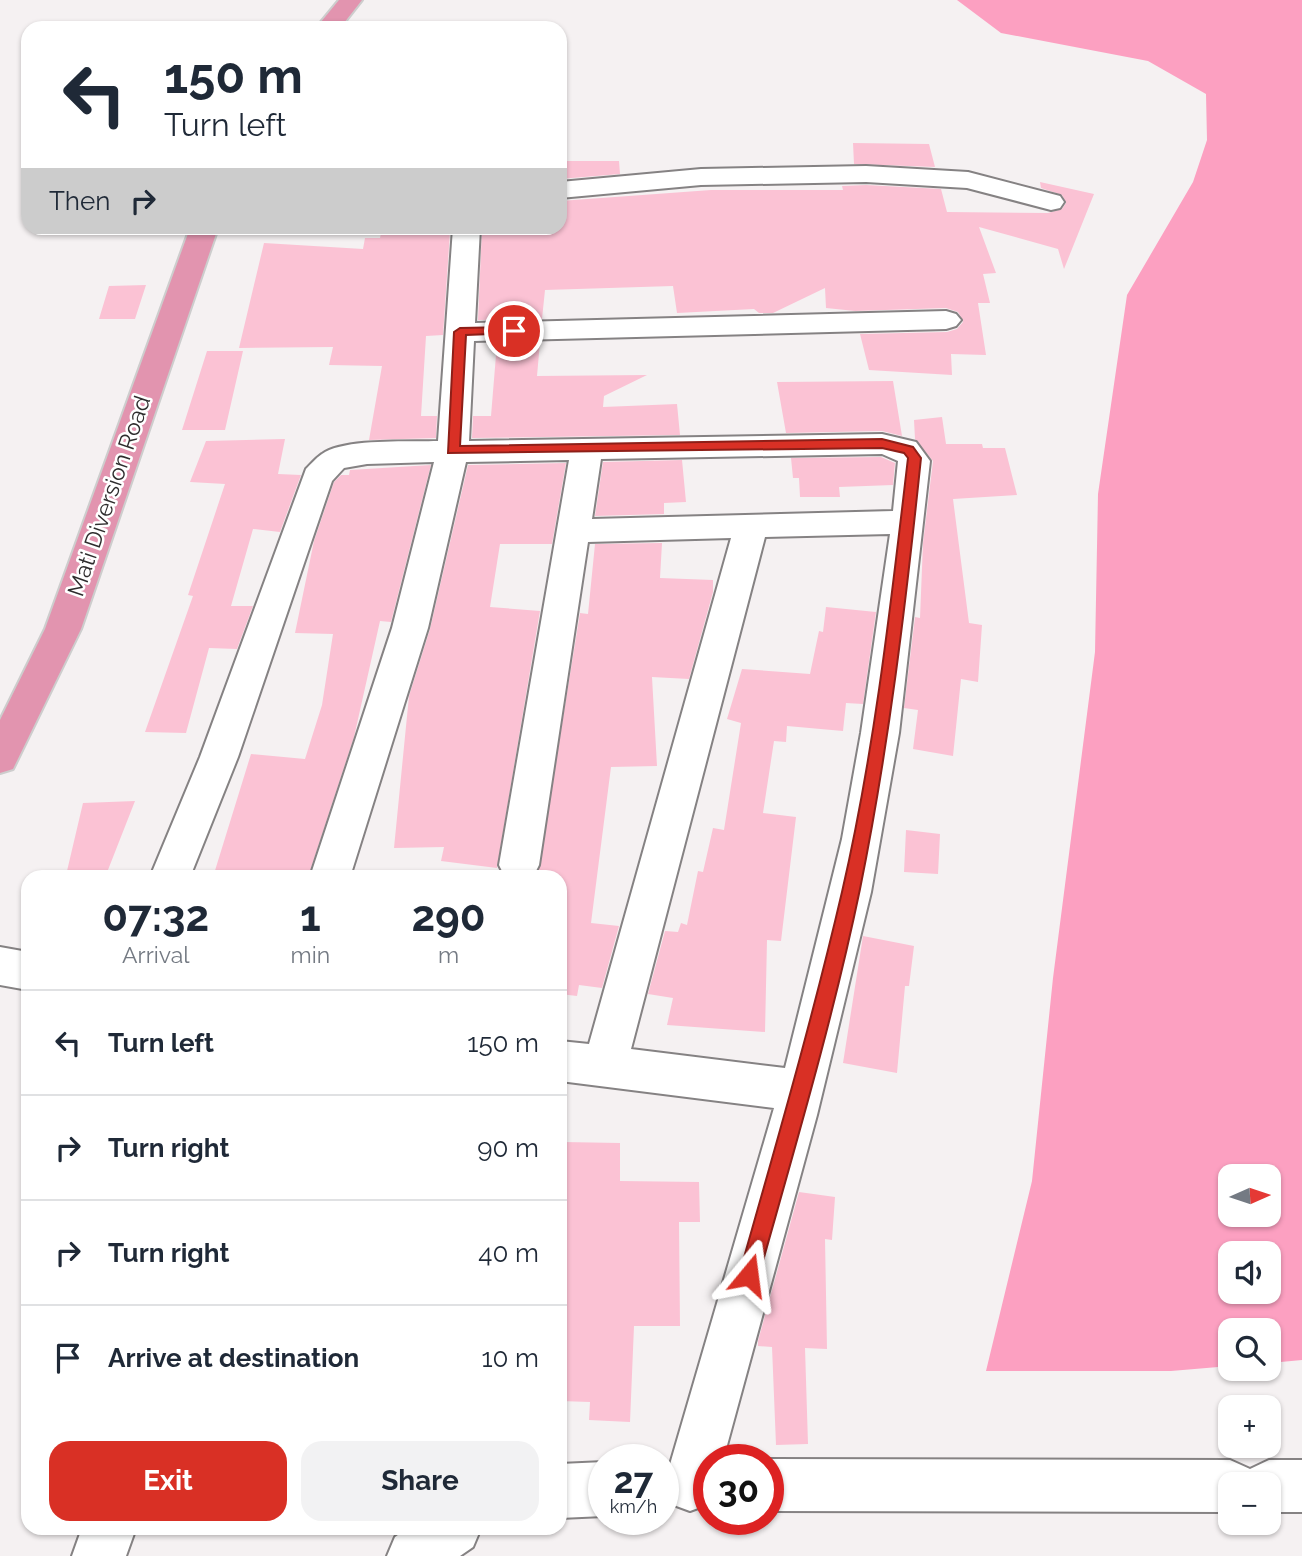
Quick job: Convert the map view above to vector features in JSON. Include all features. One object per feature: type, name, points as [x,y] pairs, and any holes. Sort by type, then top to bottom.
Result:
[{"type":"highway","points":[[334,21],[352,0]]},
{"type":"highway","name":"Mati Diversion Road","points":[[0,758],[63,629],[202,235]]},
{"type":"street","points":[[567,189],[715,177],[866,174],[968,180],[1051,202]]},
{"type":"street","points":[[332,870],[410,628],[453,450],[466,235]]},
{"type":"street","points":[[460,332],[946,320]]},
{"type":"street","points":[[173,870],[219,757],[317,477],[334,460],[351,455],[453,450],[893,446],[908,450],[915,458],[892,661],[851,890],[801,1091],[687,1485]]},
{"type":"street","points":[[519,865],[576,531],[587,448]]},
{"type":"street","points":[[576,531],[908,522]]},
{"type":"street","points":[[604,1068],[751,528]]},
{"type":"street","points":[[0,966],[21,970]]},
{"type":"street","points":[[567,1062],[801,1091]]},
{"type":"street","points":[[784,1485],[1218,1486]]},
{"type":"street","points":[[1281,1486],[1302,1486]]},
{"type":"street","points":[[567,1492],[588,1490]]},
{"type":"street","points":[[99,1556],[106,1535]]},
{"type":"street","points":[[414,1556],[444,1535]]},
{"type":"shaded area","points":[[957,0],[1302,0],[1302,1360],[1281,1362],[1281,1318],[1218,1318],[1218,1367],[1171,1371],[986,1371],[1032,1181],[1053,978],[1095,652],[1098,494],[1127,295],[1193,182],[1207,140],[1206,94],[1148,61],[1001,33]]},
{"type":"building","points":[[853,143],[929,144],[935,167],[854,164]]},
{"type":"building","points":[[567,161],[619,161],[620,174],[567,178]]},
{"type":"building","points":[[1040,182],[1094,194],[1064,269],[1058,249],[979,227],[996,273],[983,274],[990,303],[978,303],[986,355],[951,354],[952,375],[869,370],[860,334],[947,332],[957,329],[963,322],[958,312],[946,308],[855,311],[826,308],[825,288],[773,313],[759,313],[754,309],[677,313],[673,286],[545,290],[542,319],[478,320],[482,235],[567,235],[567,200],[711,190],[843,190],[842,186],[866,185],[941,189],[947,212],[1048,213],[1062,209],[1066,203],[1062,195],[1041,188]]},
{"type":"building","points":[[381,235],[450,235],[443,335],[426,336],[421,416],[437,416],[436,438],[369,440],[382,366],[329,365],[333,347],[239,348],[264,243],[363,249],[365,238],[380,238]]},
{"type":"building","points":[[146,285],[135,319],[99,319],[109,286]]},
{"type":"building","points":[[540,342],[537,376],[647,375],[604,396],[603,407],[677,404],[680,435],[472,438],[473,416],[491,416],[497,343]]},
{"type":"building","points":[[207,351],[243,351],[225,430],[182,430]]},
{"type":"building","points":[[893,381],[902,436],[882,431],[786,433],[777,382]]},
{"type":"building","points":[[942,417],[946,444],[982,444],[983,448],[1005,448],[1017,495],[953,499],[969,623],[982,625],[978,682],[961,679],[953,756],[913,749],[918,710],[904,708],[915,617],[920,618],[923,543],[933,461],[915,439],[914,420]]},
{"type":"building","points":[[285,439],[278,474],[301,475],[280,532],[253,529],[231,606],[253,606],[237,649],[209,648],[186,733],[145,732],[193,596],[188,595],[225,484],[190,482],[206,441]]},
{"type":"building","points":[[881,457],[895,463],[893,485],[839,487],[840,497],[800,497],[799,478],[793,478],[791,458]]},
{"type":"building","points":[[682,460],[686,502],[664,503],[664,514],[595,516],[603,462]]},
{"type":"building","points":[[566,463],[552,544],[500,544],[490,607],[540,611],[497,868],[441,861],[444,847],[394,848],[409,696],[430,629],[468,465]]},
{"type":"building","points":[[431,465],[391,622],[380,621],[354,737],[310,870],[215,870],[251,754],[305,759],[322,705],[333,634],[295,633],[314,541],[334,482],[341,475],[349,475],[350,470]]},
{"type":"building","points":[[662,543],[660,578],[713,580],[713,592],[689,679],[652,677],[657,766],[611,767],[591,923],[619,926],[602,988],[579,985],[577,996],[567,995],[567,870],[538,870],[580,613],[588,614],[595,544]]},
{"type":"building","points":[[826,607],[876,612],[863,704],[846,703],[843,731],[787,726],[786,742],[774,741],[763,813],[796,817],[781,941],[767,940],[765,1032],[667,1025],[673,998],[648,994],[665,931],[678,932],[681,923],[687,925],[698,871],[703,872],[713,828],[724,830],[741,723],[727,719],[742,669],[810,674],[819,631],[823,632]]},
{"type":"building","points":[[135,801],[108,870],[67,870],[83,803]]},
{"type":"building","points":[[906,830],[940,834],[938,874],[904,872]]},
{"type":"building","points":[[863,936],[914,946],[909,986],[905,986],[897,1073],[843,1063]]},
{"type":"building","points":[[567,1142],[620,1143],[620,1181],[699,1182],[700,1222],[679,1222],[680,1326],[634,1326],[630,1422],[589,1420],[590,1402],[567,1401]]},
{"type":"building","points":[[799,1192],[835,1197],[832,1240],[825,1239],[827,1349],[805,1348],[808,1444],[776,1444],[772,1347],[758,1346]]},
{"type":"route","points":[[514,331],[460,332],[453,450],[882,443],[908,450],[915,458],[892,661],[851,890],[801,1091],[749,1275]]}]
